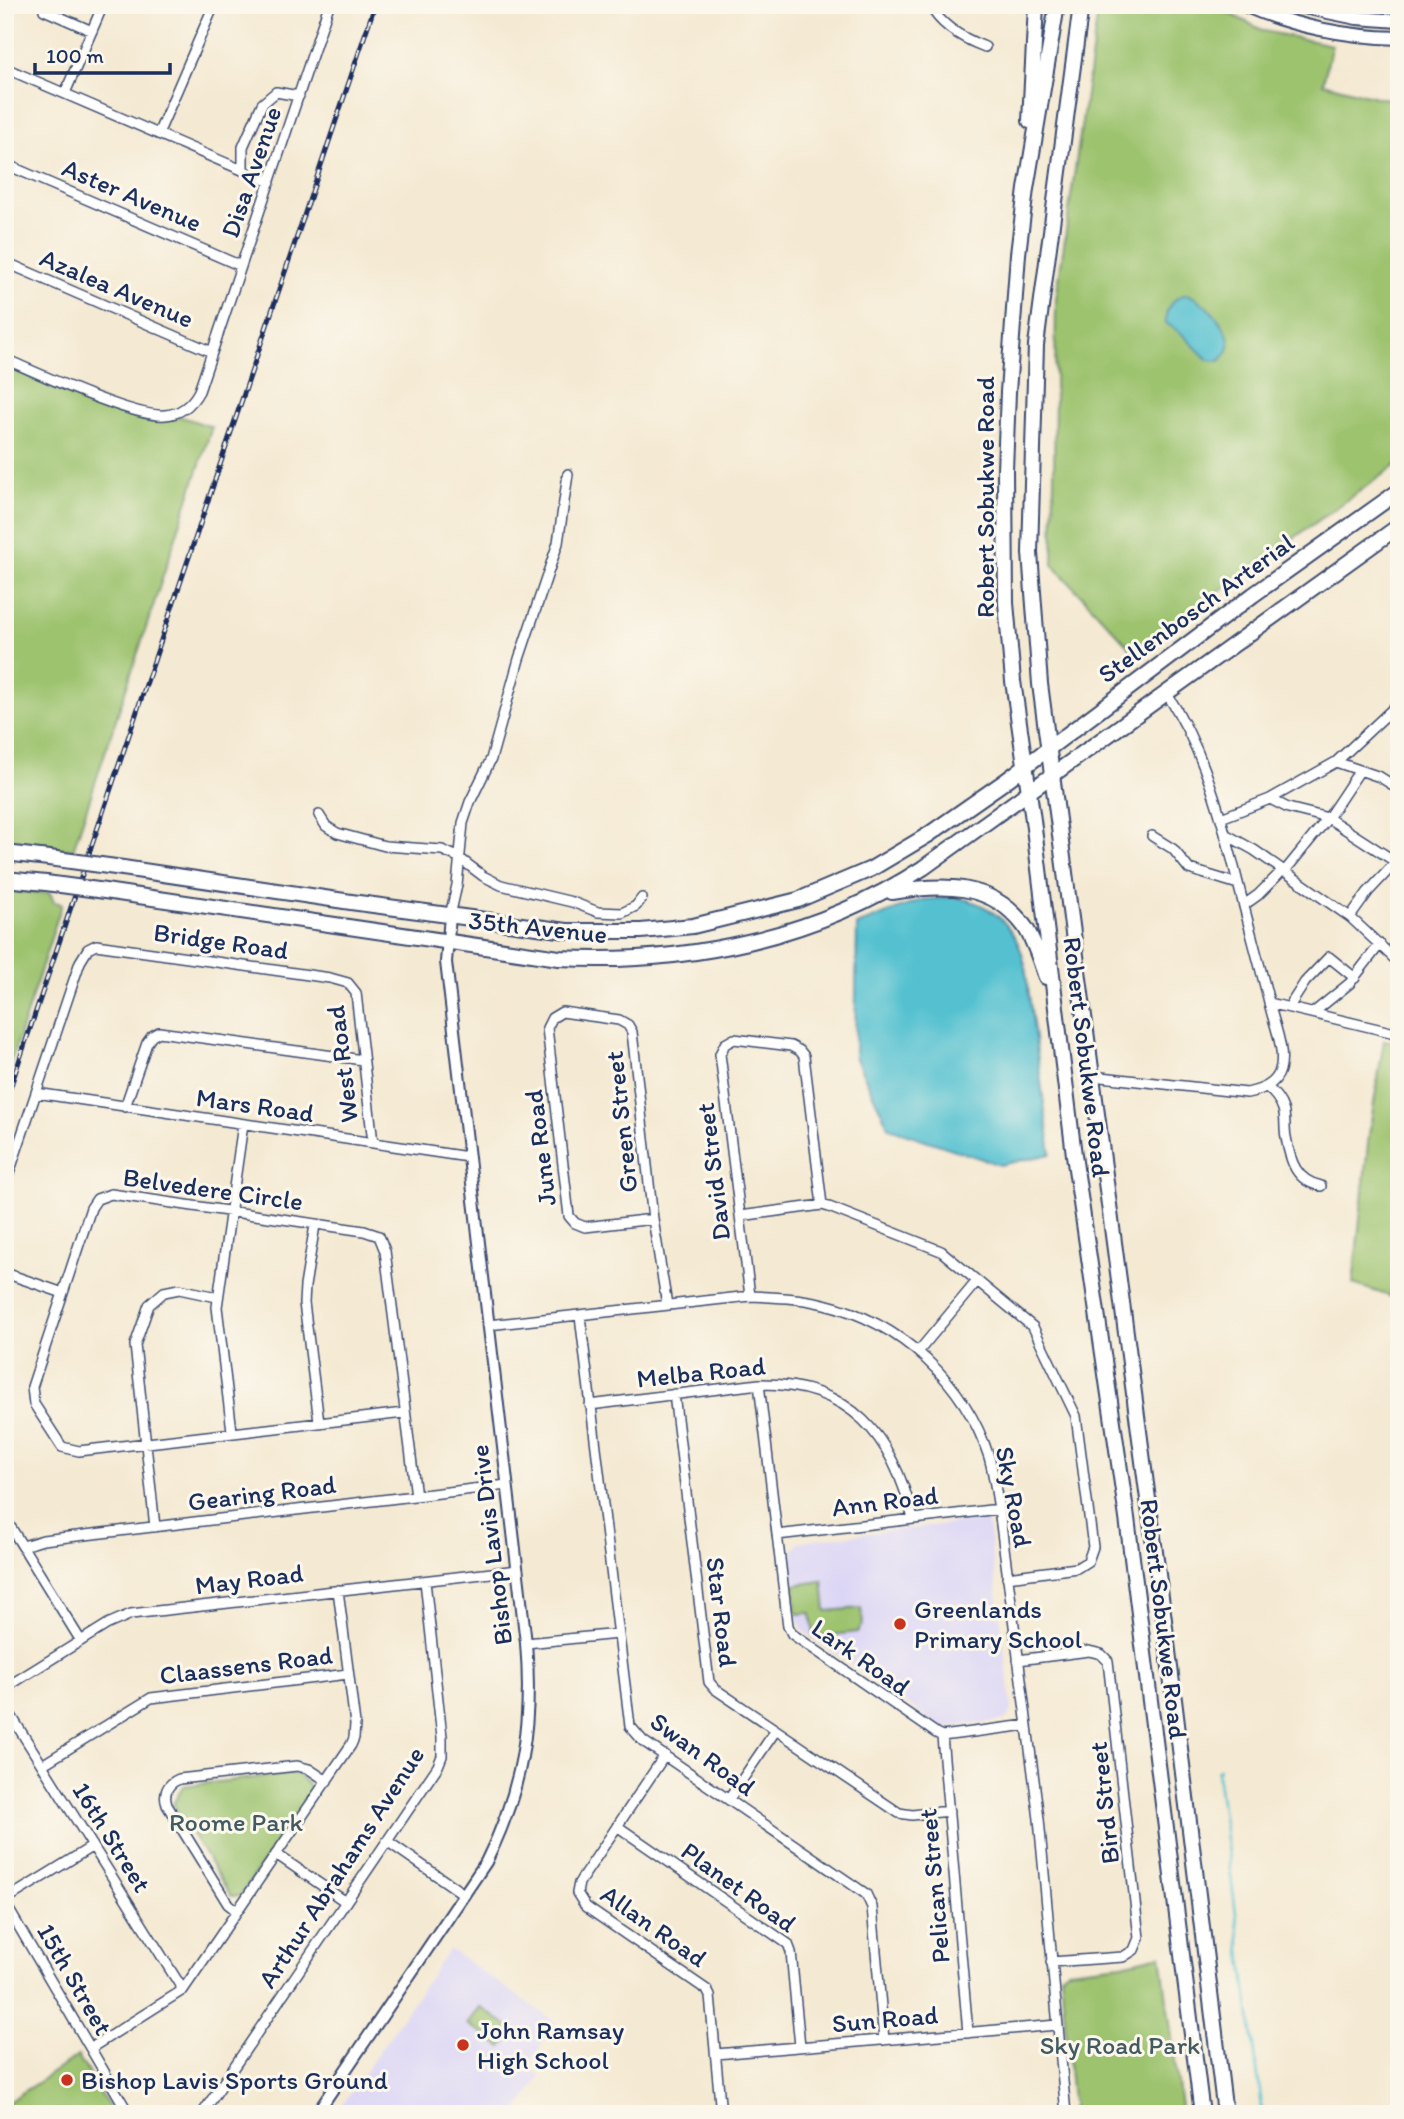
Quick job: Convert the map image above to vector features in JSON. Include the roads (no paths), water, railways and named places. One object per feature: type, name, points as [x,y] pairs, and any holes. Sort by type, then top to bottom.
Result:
[{"type":"main road","points":[[1026,189],[1036,5]]},
{"type":"main road","name":"Robert Sobukwe Road","points":[[1057,5],[1026,189],[1018,254],[1008,392],[1004,535],[1012,670],[1074,1155],[1132,1552],[1202,2114]]},
{"type":"main road","name":"Robert Sobukwe Road","points":[[1081,5],[1039,312],[1034,392],[1031,571],[1036,648],[1167,1634],[1225,2114]]},
{"type":"main road","points":[[1244,5],[1283,19],[1338,32],[1374,38],[1399,38]]},
{"type":"main road","points":[[1294,5],[1357,19],[1399,21]]},
{"type":"main road","name":"Stellenbosch Arterial","points":[[1024,766],[1253,595],[1399,491]]},
{"type":"main road","name":"Stellenbosch Arterial","points":[[1028,792],[1399,526]]},
{"type":"main road","name":"35th Avenue","points":[[5,853],[545,929],[603,932],[693,926],[769,908],[818,892],[892,858],[1024,766]]},
{"type":"main road","name":"35th Avenue","points":[[5,879],[98,890],[559,958],[603,960],[689,954],[733,946],[813,923],[882,893],[923,868],[1028,792]]},
{"type":"main road","points":[[882,893],[921,887],[956,887],[997,902],[1025,928],[1054,994]]},
{"type":"street","points":[[65,93],[103,5]]},
{"type":"street","points":[[158,134],[214,5]]},
{"type":"street","name":"Disa Avenue","points":[[5,359],[122,405],[164,415],[179,411],[194,400],[329,5]]},
{"type":"street","points":[[930,5],[953,31],[985,47]]},
{"type":"street","points":[[44,10],[92,31]]},
{"type":"street","points":[[5,68],[270,182]]},
{"type":"street","points":[[243,170],[243,147],[265,99],[283,91],[299,96]]},
{"type":"street","name":"Aster Avenue","points":[[5,164],[242,266]]},
{"type":"street","name":"Azalea Avenue","points":[[5,262],[212,352]]},
{"type":"street","points":[[450,916],[467,812],[491,759],[523,646],[558,543],[568,474]]},
{"type":"street","points":[[1092,1076],[1247,1093],[1267,1087],[1275,1080],[1280,1070],[1281,1058],[1259,956],[1221,818],[1195,745],[1167,694]]},
{"type":"street","points":[[1221,818],[1270,799],[1336,762],[1399,702]]},
{"type":"street","points":[[1336,762],[1360,769],[1395,787],[1398,775]]},
{"type":"street","points":[[1244,905],[1283,871],[1328,818],[1360,769]]},
{"type":"street","points":[[1270,799],[1288,808],[1328,818],[1397,863],[1368,892],[1349,917]]},
{"type":"street","points":[[319,815],[326,826],[346,836],[384,846],[434,848],[458,857],[500,885],[572,902],[598,912],[622,913],[636,906],[642,898]]},
{"type":"street","points":[[1225,834],[1254,850],[1349,917],[1399,963]]},
{"type":"street","points":[[1152,836],[1173,849],[1189,869],[1238,884]]},
{"type":"street","name":"Bishop Lavis Drive","points":[[316,2114],[486,1862],[502,1827],[521,1768],[528,1727],[526,1643],[446,962],[450,916]]},
{"type":"street","points":[[1313,1013],[1354,978],[1380,944]]},
{"type":"street","name":"Bridge Road","points":[[36,1093],[78,967],[88,949],[101,945],[330,978],[348,983]]},
{"type":"street","points":[[1289,1007],[1305,982],[1329,957],[1354,978]]},
{"type":"street","name":"West Road","points":[[348,983],[355,993],[373,1143]]},
{"type":"street","points":[[1269,1003],[1399,1034]]},
{"type":"street","name":"Green Street","points":[[547,1028],[552,1018],[562,1012],[619,1020],[628,1025],[632,1032],[653,1219],[667,1305]]},
{"type":"street","name":"June Road","points":[[547,1028],[569,1216],[584,1227],[653,1219]]},
{"type":"street","points":[[125,1107],[147,1043],[159,1032],[363,1060]]},
{"type":"street","name":"David Street","points":[[750,1296],[720,1054],[725,1044],[734,1039],[791,1046],[804,1056],[822,1205]]},
{"type":"street","points":[[1267,1087],[1284,1111],[1286,1137],[1294,1166],[1304,1180],[1321,1186]]},
{"type":"street","points":[[5,1185],[36,1093]]},
{"type":"street","name":"Mars Road","points":[[36,1093],[468,1157]]},
{"type":"street","points":[[232,1432],[217,1319],[217,1297],[232,1212],[243,1124]]},
{"type":"street","name":"Belvedere Circle","points":[[404,1413],[79,1451],[66,1449],[54,1438],[34,1404],[32,1392],[91,1208],[100,1196],[111,1194],[368,1232],[379,1236],[383,1241],[416,1496]]},
{"type":"street","points":[[740,1216],[822,1205],[932,1247],[1032,1327],[1076,1416],[1093,1547],[1088,1561],[1077,1568],[1007,1577]]},
{"type":"street","points":[[315,1225],[304,1304],[319,1422]]},
{"type":"street","points":[[5,1273],[63,1293]]},
{"type":"street","points":[[918,1352],[977,1281]]},
{"type":"street","points":[[155,1527],[134,1350],[149,1305],[155,1297],[174,1289],[217,1297]]},
{"type":"street","name":"Sky Road","points":[[488,1325],[750,1296],[788,1298],[846,1310],[884,1327],[918,1352],[951,1387],[978,1431],[989,1459],[999,1509],[1038,1819],[1066,2114]]},
{"type":"street","name":"Swan Road","points":[[580,1316],[630,1726],[638,1738],[861,1889],[869,1898],[873,1915],[884,2040]]},
{"type":"street","name":"Melba Road","points":[[590,1405],[759,1384],[814,1392],[857,1414],[880,1438],[895,1464],[913,1519]]},
{"type":"street","name":"Lark Road","points":[[759,1384],[788,1626],[792,1634],[942,1736]]},
{"type":"street","name":"Star Road","points":[[674,1394],[708,1678],[716,1689],[899,1813],[912,1815],[949,1811]]},
{"type":"street","name":"Gearing Road","points":[[23,1546],[43,1540],[507,1485]]},
{"type":"street","name":"Ann Road","points":[[777,1535],[999,1509]]},
{"type":"street","points":[[5,1518],[81,1641]]},
{"type":"street","name":"May Road","points":[[5,1688],[116,1619],[131,1614],[517,1570]]},
{"type":"street","name":"Arthur Abrahams Avenue","points":[[202,2114],[438,1766],[443,1751],[425,1581]]},
{"type":"street","points":[[91,2048],[183,1990],[354,1738],[355,1724],[338,1590]]},
{"type":"street","points":[[526,1643],[618,1634]]},
{"type":"street","name":"Bird Street","points":[[1018,1660],[1093,1651],[1108,1661],[1128,1831],[1139,1938],[1136,1946],[1123,1957],[1051,1962]]},
{"type":"street","name":"Claassens Road","points":[[42,1765],[151,1698],[348,1674]]},
{"type":"street","name":"16th Street","points":[[5,1706],[183,1990]]},
{"type":"street","points":[[942,1736],[1027,1725]]},
{"type":"street","points":[[729,1800],[776,1730]]},
{"type":"street","name":"Pelican Street","points":[[942,1736],[968,2033]]},
{"type":"street","name":"Allan Road","points":[[665,1755],[579,1883],[579,1898],[586,1907],[707,1990],[710,1996],[721,2114]]},
{"type":"street","points":[[237,1911],[228,1904],[167,1805],[165,1794],[169,1785],[178,1779],[297,1766],[309,1769],[327,1781]]},
{"type":"street","name":"Planet Road","points":[[617,1826],[788,1944],[800,2046]]},
{"type":"street","points":[[387,1841],[465,1895]]},
{"type":"street","points":[[5,1901],[93,1846]]},
{"type":"street","points":[[276,1854],[346,1902]]},
{"type":"street","name":"15th Street","points":[[5,1901],[130,2114]]},
{"type":"street","name":"Sun Road","points":[[716,2054],[1057,2025]]},
{"type":"water","points":[[1186,294],[1208,308],[1226,332],[1229,347],[1220,361],[1208,360],[1182,334],[1166,323],[1170,304]]},
{"type":"water","points":[[953,897],[980,905],[1001,919],[1021,952],[1051,1154],[1000,1165],[889,1128],[855,1057],[857,925],[921,900]]},
{"type":"waterway","points":[[1219,1769],[1217,1772],[1263,2114]]},
{"type":"railway","points":[[5,1103],[375,5]]},
{"type":"place","name":"Greenlands Primary School","points":[[900,1624]]},
{"type":"place","name":"John Ramsay High School","points":[[463,2045]]},
{"type":"place","name":"Bishop Lavis Sports Ground","points":[[67,2080]]},
{"type":"park label","name":"Roome Park","points":[[236,1822]]},
{"type":"park label","name":"Sky Road Park","points":[[1120,2045]]}]
